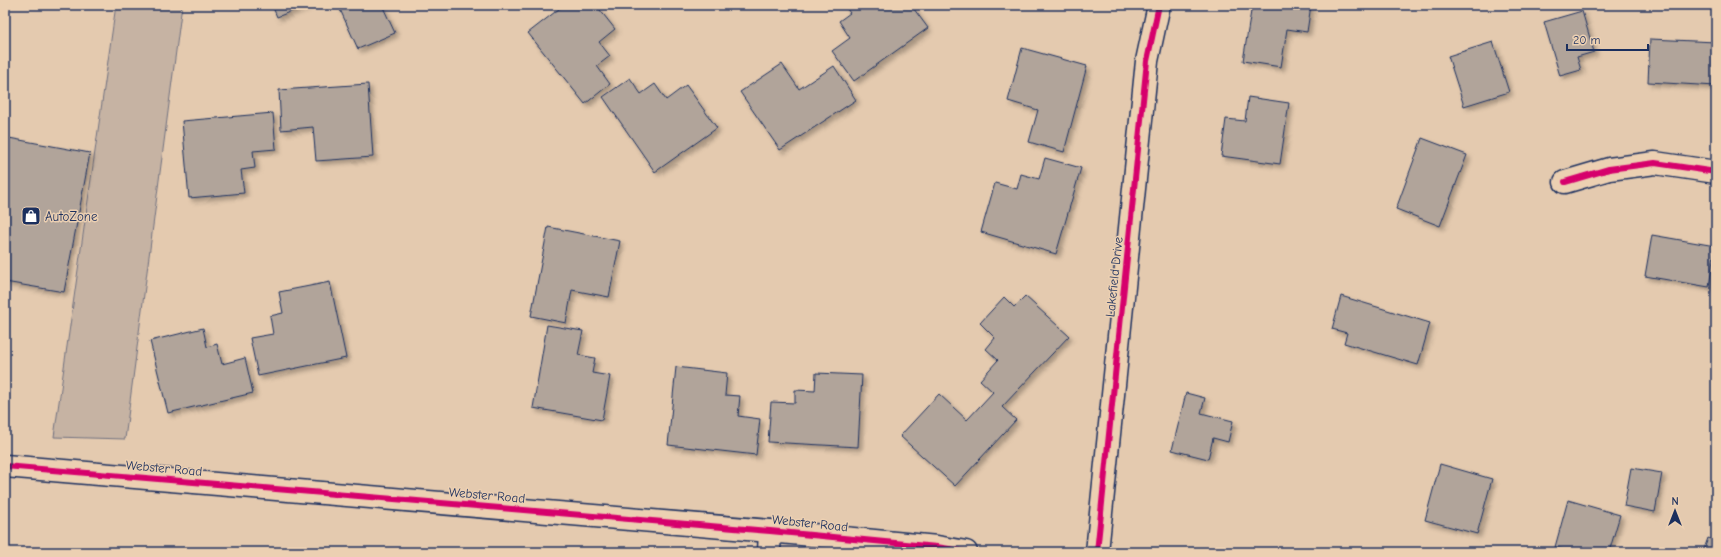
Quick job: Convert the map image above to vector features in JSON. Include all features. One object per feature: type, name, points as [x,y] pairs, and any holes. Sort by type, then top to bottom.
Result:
[{"type":"street","name":"Lakefield Drive","points":[[1097,552],[1147,62],[1159,5]]},
{"type":"street","points":[[1565,182],[1610,169],[1655,163],[1716,172]]},
{"type":"street","name":"Webster Road","points":[[5,466],[770,530],[938,547],[966,552]]},
{"type":"street","points":[[769,552],[770,530]]},
{"type":"shaded area","points":[[116,5],[182,5],[125,439],[54,437]]},
{"type":"building","points":[[272,5],[307,5],[277,17]]},
{"type":"building","points":[[338,5],[382,5],[395,33],[358,49]]},
{"type":"building","points":[[564,5],[596,5],[615,29],[599,42],[610,56],[597,66],[610,84],[585,104],[528,33]]},
{"type":"building","points":[[844,5],[911,5],[928,28],[854,81],[832,51],[850,38],[839,21],[850,13]]},
{"type":"building","points":[[1252,5],[1311,5],[1307,32],[1287,29],[1281,67],[1243,61]]},
{"type":"building","points":[[1582,11],[1594,52],[1577,57],[1581,70],[1560,76],[1544,22]]},
{"type":"building","points":[[1650,39],[1716,42],[1716,86],[1648,82]]},
{"type":"building","points":[[1493,42],[1509,92],[1464,106],[1448,56]]},
{"type":"building","points":[[1022,48],[1087,66],[1064,152],[1029,142],[1038,110],[1008,101]]},
{"type":"building","points":[[782,64],[799,89],[834,66],[856,100],[780,150],[740,92]]},
{"type":"building","points":[[630,78],[641,94],[655,84],[666,100],[686,85],[717,128],[655,172],[603,97]]},
{"type":"building","points":[[368,84],[373,157],[316,161],[313,127],[281,130],[279,90]]},
{"type":"building","points":[[1248,97],[1289,103],[1280,164],[1221,156],[1226,119],[1245,121]]},
{"type":"building","points":[[273,113],[276,149],[253,151],[255,168],[241,170],[244,193],[189,198],[182,121]]},
{"type":"building","points":[[9,138],[90,153],[64,292],[5,282],[5,159]]},
{"type":"building","points":[[1422,138],[1467,155],[1440,226],[1396,209]]},
{"type":"building","points":[[1045,158],[1081,168],[1056,254],[981,232],[995,183],[1017,189],[1021,174],[1039,179]]},
{"type":"building","points":[[548,227],[620,241],[609,297],[572,290],[566,323],[531,316]]},
{"type":"building","points":[[1652,235],[1715,246],[1709,287],[1645,276]]},
{"type":"building","points":[[330,282],[346,358],[258,376],[250,338],[273,334],[270,316],[283,313],[279,292]]},
{"type":"building","points":[[1025,296],[1069,336],[1002,407],[1016,420],[955,486],[900,436],[939,394],[967,420],[993,392],[980,380],[998,360],[986,349],[995,338],[980,323],[1004,297],[1014,307]]},
{"type":"building","points":[[1341,296],[1430,323],[1418,365],[1344,343],[1347,333],[1332,329]]},
{"type":"building","points":[[547,325],[583,331],[578,355],[595,358],[592,373],[610,376],[602,420],[533,408]]},
{"type":"building","points":[[203,328],[207,347],[217,344],[222,364],[245,358],[253,393],[168,413],[150,341]]},
{"type":"building","points":[[676,367],[727,373],[725,395],[740,396],[738,416],[760,419],[756,455],[668,445]]},
{"type":"building","points":[[816,373],[862,375],[858,447],[768,442],[771,402],[795,403],[795,390],[815,391]]},
{"type":"building","points":[[1186,393],[1205,398],[1201,413],[1233,421],[1228,442],[1213,438],[1208,459],[1172,450]]},
{"type":"building","points":[[1440,464],[1492,479],[1477,534],[1425,520]]},
{"type":"building","points":[[1631,468],[1662,473],[1655,512],[1624,506]]},
{"type":"building","points":[[1568,500],[1620,515],[1609,552],[1572,552],[1555,547]]},
{"type":"building","points":[[1708,538],[1716,541],[1716,552],[1703,552]]},
{"type":"cycle path","points":[[1097,552],[1147,61],[1159,5]]},
{"type":"cycle path","points":[[1565,182],[1609,169],[1655,163],[1716,172]]},
{"type":"cycle path","points":[[5,466],[770,531],[937,547],[966,552]]},
{"type":"place","name":"AutoZone","points":[[31,216]]}]
